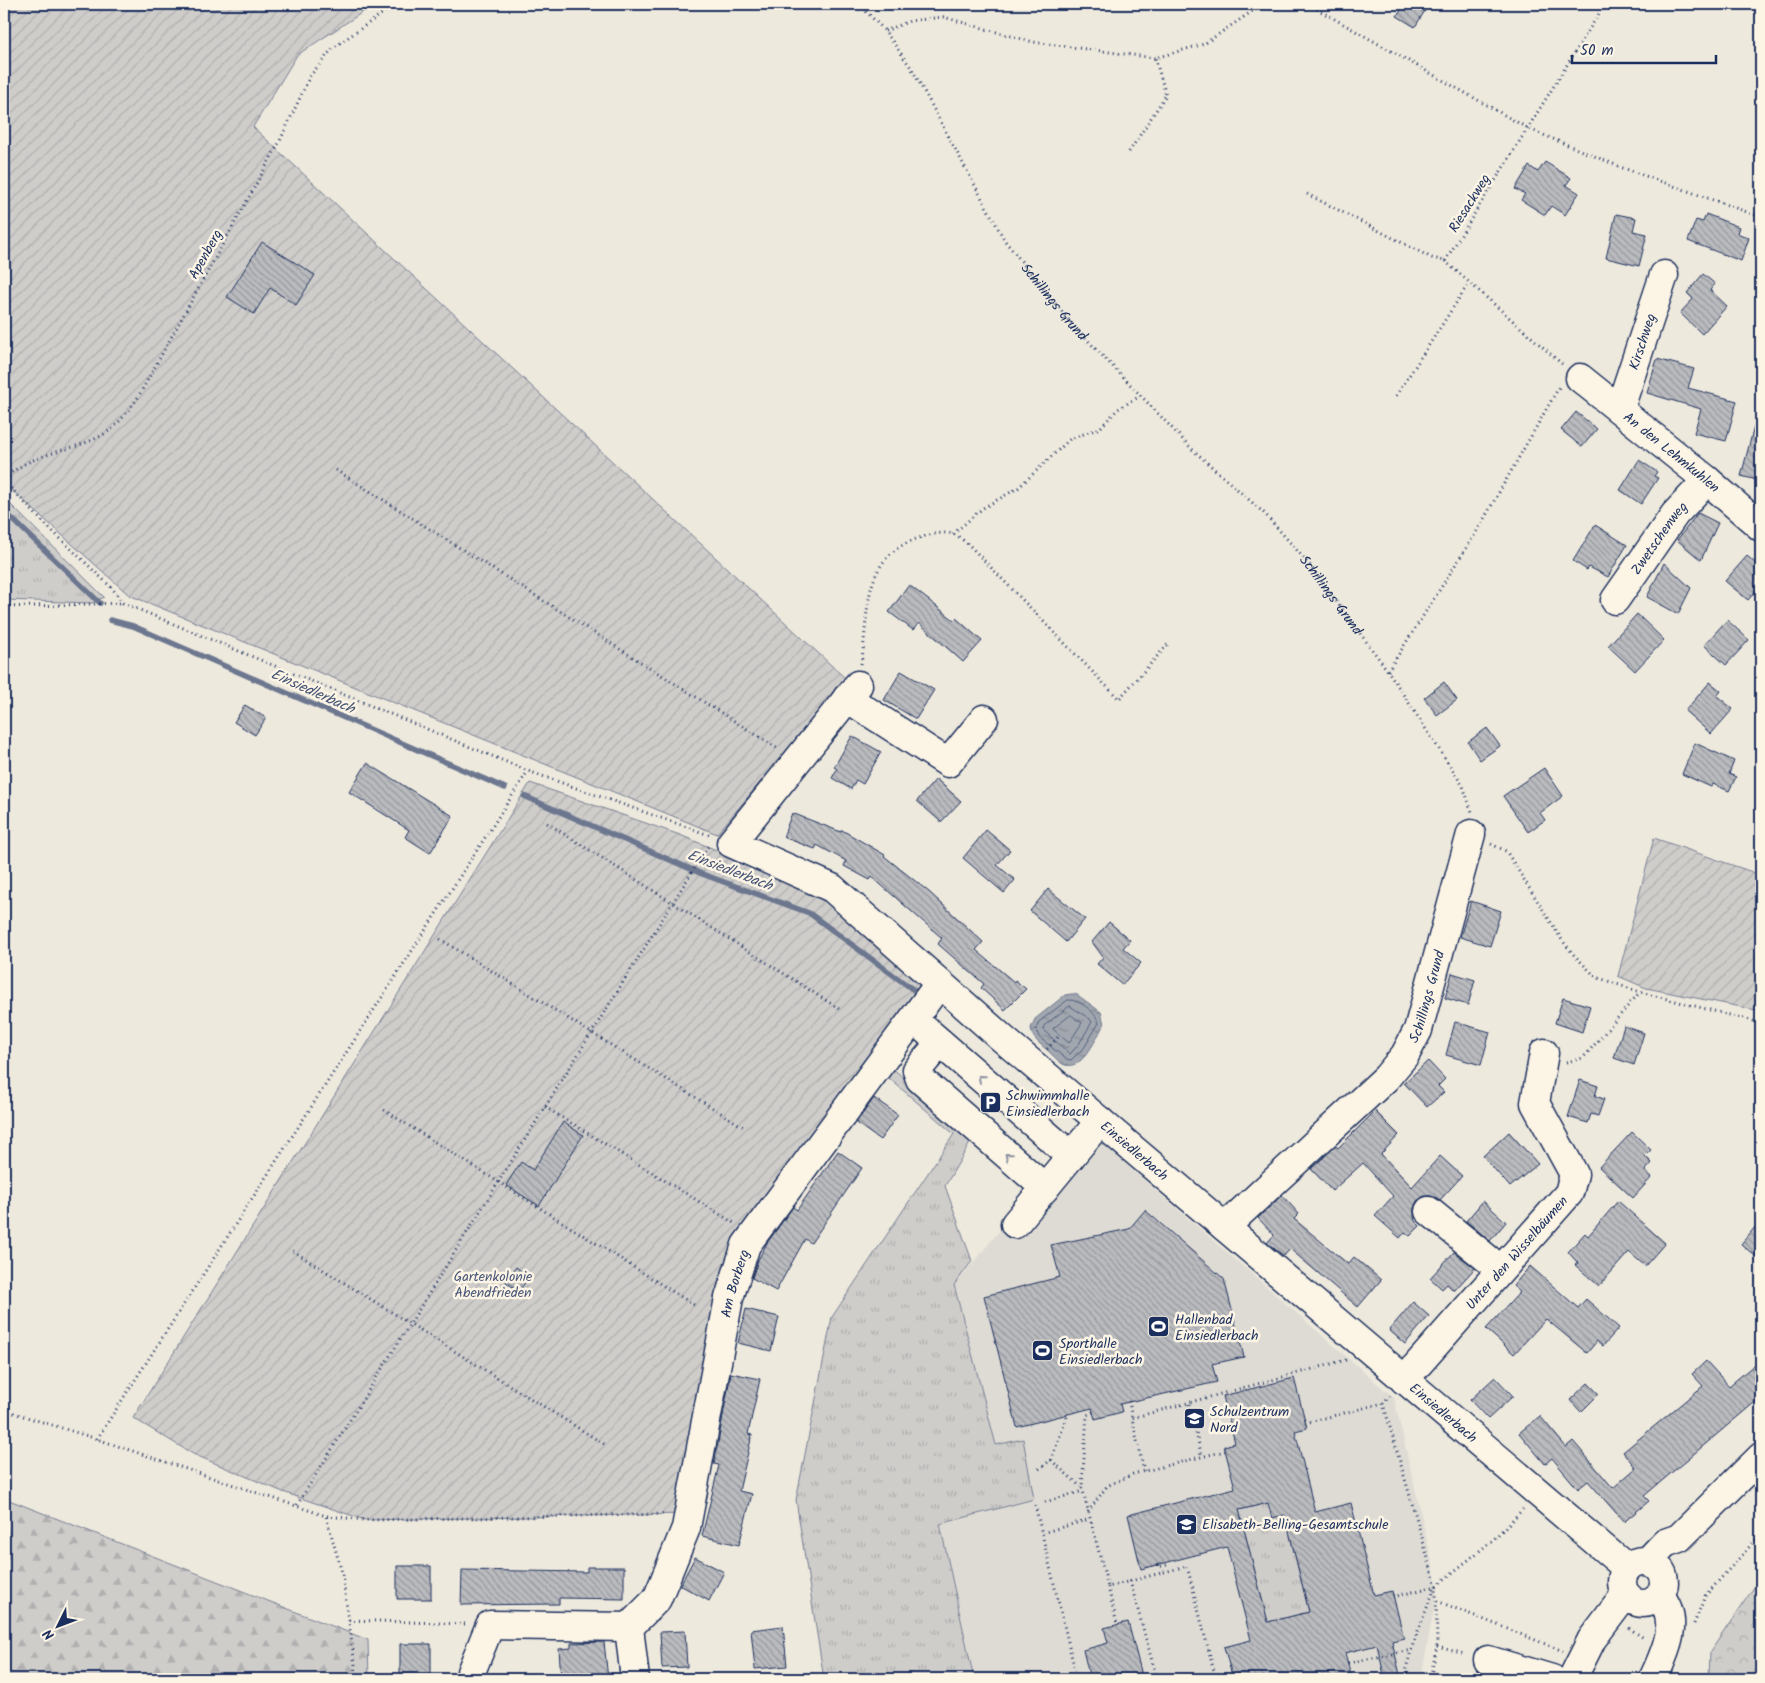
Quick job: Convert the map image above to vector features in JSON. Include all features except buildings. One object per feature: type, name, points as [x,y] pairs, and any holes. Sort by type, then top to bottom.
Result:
[{"type":"street","name":"Kirschweg","points":[[1620,408],[1664,275]]},
{"type":"street","name":"An den Lehmkuhlen","points":[[1570,382],[1620,408],[1761,527]]},
{"type":"street","name":"Zwetschenweg","points":[[1615,600],[1676,514],[1707,480]]},
{"type":"street","points":[[722,840],[797,761],[853,691],[948,763],[984,719]]},
{"type":"street","name":"Schillings Grund","points":[[1225,1227],[1386,1078],[1405,1055],[1418,1030],[1471,834]]},
{"type":"street","name":"Einsiedlerbach","points":[[722,840],[832,888],[881,929],[939,984],[1643,1582]]},
{"type":"street","name":"Am Borberg","points":[[629,1627],[657,1599],[686,1528],[729,1298],[746,1245],[939,984]]},
{"type":"street","points":[[912,1019],[1071,1156]]},
{"type":"street","points":[[940,1043],[917,1070],[920,1079],[1044,1188]]},
{"type":"street","name":"Unter den Wisselbäumen","points":[[1404,1380],[1569,1193],[1574,1174],[1535,1104],[1543,1060]]},
{"type":"street","points":[[1015,1224],[1100,1121]]},
{"type":"street","points":[[1429,1211],[1500,1269]]},
{"type":"street","points":[[1592,1679],[1665,1543],[1679,1538],[1761,1457]]},
{"type":"street","points":[[1572,1679],[1592,1640],[1643,1582]]},
{"type":"street","points":[[1643,1582],[1669,1607],[1670,1630],[1666,1652],[1653,1679]]},
{"type":"street","points":[[471,1679],[471,1672],[490,1625],[629,1627],[636,1679]]},
{"type":"street","points":[[1488,1660],[1552,1679]]},
{"type":"path","name":"Apenberg","points":[[4,480],[15,468],[49,453],[82,444],[110,430],[137,399],[279,143],[310,76],[332,48],[396,4]]},
{"type":"path","name":"Schillings Grund","points":[[859,4],[885,31],[912,69],[1005,241],[1071,323],[1140,396],[1193,450],[1265,514],[1308,563],[1388,671],[1463,786],[1472,812],[1471,834]]},
{"type":"path","points":[[885,31],[910,21],[942,17],[1033,42],[1155,58],[1204,44],[1263,4]]},
{"type":"path","points":[[1308,4],[1529,129],[1623,168],[1761,217]]},
{"type":"path","name":"Riesackweg","points":[[1445,261],[1529,129],[1605,4]]},
{"type":"path","points":[[1129,152],[1166,95],[1155,58]]},
{"type":"path","points":[[1307,194],[1432,258],[1445,261],[1549,354],[1570,382],[1388,671]]},
{"type":"path","points":[[1396,396],[1469,283]]},
{"type":"path","points":[[953,534],[983,508],[1018,488],[1052,453],[1070,439],[1100,428],[1118,408],[1140,396]]},
{"type":"path","points":[[336,470],[797,761]]},
{"type":"path","points":[[4,480],[44,523],[112,588],[123,603]]},
{"type":"path","points":[[853,691],[868,594],[878,569],[893,552],[911,540],[930,535],[953,534],[969,545],[1020,595],[1119,699],[1170,642]]},
{"type":"path","points":[[4,607],[123,603],[528,771],[722,840],[673,903],[297,1505]]},
{"type":"path","points":[[97,1439],[528,771]]},
{"type":"path","points":[[547,823],[841,1010]]},
{"type":"path","points":[[1471,834],[1506,852],[1562,940],[1596,976],[1640,992],[1761,1023]]},
{"type":"path","points":[[440,939],[745,1128]]},
{"type":"path","points":[[1543,1060],[1583,1058],[1640,992]]},
{"type":"path","points":[[545,1107],[754,1235]]},
{"type":"path","points":[[384,1110],[694,1306]]},
{"type":"path","points":[[293,1250],[604,1444]]},
{"type":"path","points":[[1132,1418],[1354,1358]]},
{"type":"path","points":[[1129,1402],[1144,1471]]},
{"type":"path","points":[[1305,1423],[1383,1403],[1436,1586],[1437,1648],[1430,1679]]},
{"type":"path","points":[[1189,1404],[1202,1457]]},
{"type":"path","points":[[4,1410],[97,1439],[326,1516],[365,1520],[688,1514]]},
{"type":"path","points":[[1093,1412],[1087,1415],[1082,1489],[1117,1624]]},
{"type":"path","points":[[1039,1469],[1051,1460],[1068,1414]]},
{"type":"path","points":[[1088,1512],[1107,1486],[1144,1471],[1225,1452]]},
{"type":"path","points":[[1051,1460],[1082,1489]]},
{"type":"path","points":[[1046,1502],[1082,1489]]},
{"type":"path","points":[[1394,1597],[1436,1586],[1493,1540],[1538,1494]]},
{"type":"path","points":[[1035,1505],[1077,1679]]},
{"type":"path","points":[[326,1516],[342,1573],[355,1665],[354,1679]]},
{"type":"path","points":[[1042,1533],[1090,1519]]},
{"type":"path","points":[[1690,1632],[1705,1596],[1761,1534]]},
{"type":"path","points":[[1158,1565],[1158,1567],[1167,1565]]},
{"type":"path","points":[[1108,1587],[1187,1566],[1216,1679]]},
{"type":"path","points":[[1130,1581],[1157,1679]]},
{"type":"path","points":[[1403,1679],[1411,1650],[1436,1586]]},
{"type":"path","points":[[1437,1601],[1562,1651]]},
{"type":"path","points":[[349,1620],[490,1625]]},
{"type":"path","points":[[1437,1648],[1488,1660]]},
{"type":"path","points":[[1348,1663],[1411,1650]]},
{"type":"path","points":[[1051,1679],[1051,1677],[1056,1676],[1057,1679]]},
{"type":"shaded area","name":"Schulzentrum Nord","points":[[1097,1139],[1394,1398],[1438,1587],[1421,1679],[974,1679],[940,1524],[1034,1499],[996,1445],[954,1285],[1007,1222]]},
{"type":"green space","points":[[4,4],[375,4],[297,55],[253,127],[846,679],[717,834],[129,595],[4,483]]},
{"type":"green space","points":[[4,498],[104,597],[92,603],[4,600]]},
{"type":"green space","name":"Gartenkolonie Abendfrieden","points":[[530,783],[680,835],[816,891],[921,977],[912,1019],[746,1245],[688,1514],[365,1520],[283,1492],[193,1454],[133,1418]]},
{"type":"green space","points":[[1654,838],[1761,875],[1761,1011],[1646,988],[1618,976]]},
{"type":"green space","points":[[882,1059],[973,1138],[945,1186],[972,1261],[954,1285],[996,1445],[1023,1439],[1034,1499],[940,1524],[974,1679],[824,1679],[796,1500],[832,1317],[954,1134],[876,1067]]},
{"type":"green space","points":[[1304,1494],[1290,1536],[1309,1612],[1268,1622],[1239,1510]]},
{"type":"green space","points":[[4,1498],[368,1640],[369,1679],[4,1679]]},
{"type":"green space","points":[[1761,1577],[1761,1679],[1709,1679],[1710,1652]]},
{"type":"water","points":[[1076,994],[1101,1012],[1104,1024],[1094,1044],[1084,1057],[1072,1065],[1065,1065],[1036,1040],[1031,1028],[1035,1019],[1065,995]]},
{"type":"waterway","name":"Einsiedlerbach","points":[[4,511],[100,603]]},
{"type":"waterway","name":"Einsiedlerbach","points":[[110,620],[133,626],[505,788]]},
{"type":"waterway","name":"Einsiedlerbach","points":[[524,796],[702,874],[809,913],[915,991]]},
{"type":"place","name":"Schwimmhalle Einsiedlerbach","points":[[990,1103]]},
{"type":"place","name":"Hallenbad Einsiedlerbach","points":[[1159,1327]]},
{"type":"place","name":"Sporthalle Einsiedlerbach","points":[[1043,1351]]},
{"type":"place","name":"Schulzentrum Nord","points":[[1194,1419]]},
{"type":"place","name":"Elisabeth-Belling-Gesamtschule","points":[[1186,1524]]}]
